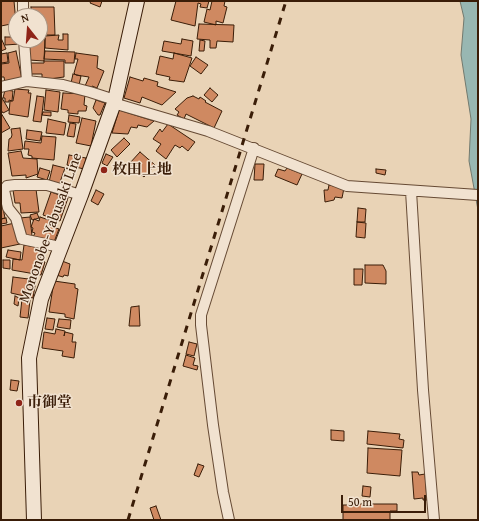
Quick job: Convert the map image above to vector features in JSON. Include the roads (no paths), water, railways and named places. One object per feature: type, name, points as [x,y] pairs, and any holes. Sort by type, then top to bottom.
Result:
[{"type":"main road","name":"Mononobe-Yabusaki Line","points":[[34,520],[29,358],[41,299],[81,195],[115,100],[137,1]]},
{"type":"street","points":[[25,48],[27,81]]},
{"type":"street","points":[[1,87],[27,81],[63,85],[115,100],[120,105],[208,131],[347,186],[478,195]]},
{"type":"street","points":[[229,520],[223,492],[213,424],[201,325],[202,315],[254,148]]},
{"type":"street","points":[[60,247],[22,238],[16,218],[8,208],[4,190],[7,186],[15,185],[47,185],[81,195]]},
{"type":"street","points":[[416,191],[423,390],[434,520]]},
{"type":"water","points":[[460,1],[478,1],[478,210],[469,161],[471,119],[461,55],[464,18]]},
{"type":"railway","points":[[128,520],[286,1]]},
{"type":"place","name":"枚田上地","points":[[104,170]]},
{"type":"place","name":"市御堂","points":[[19,403]]}]
